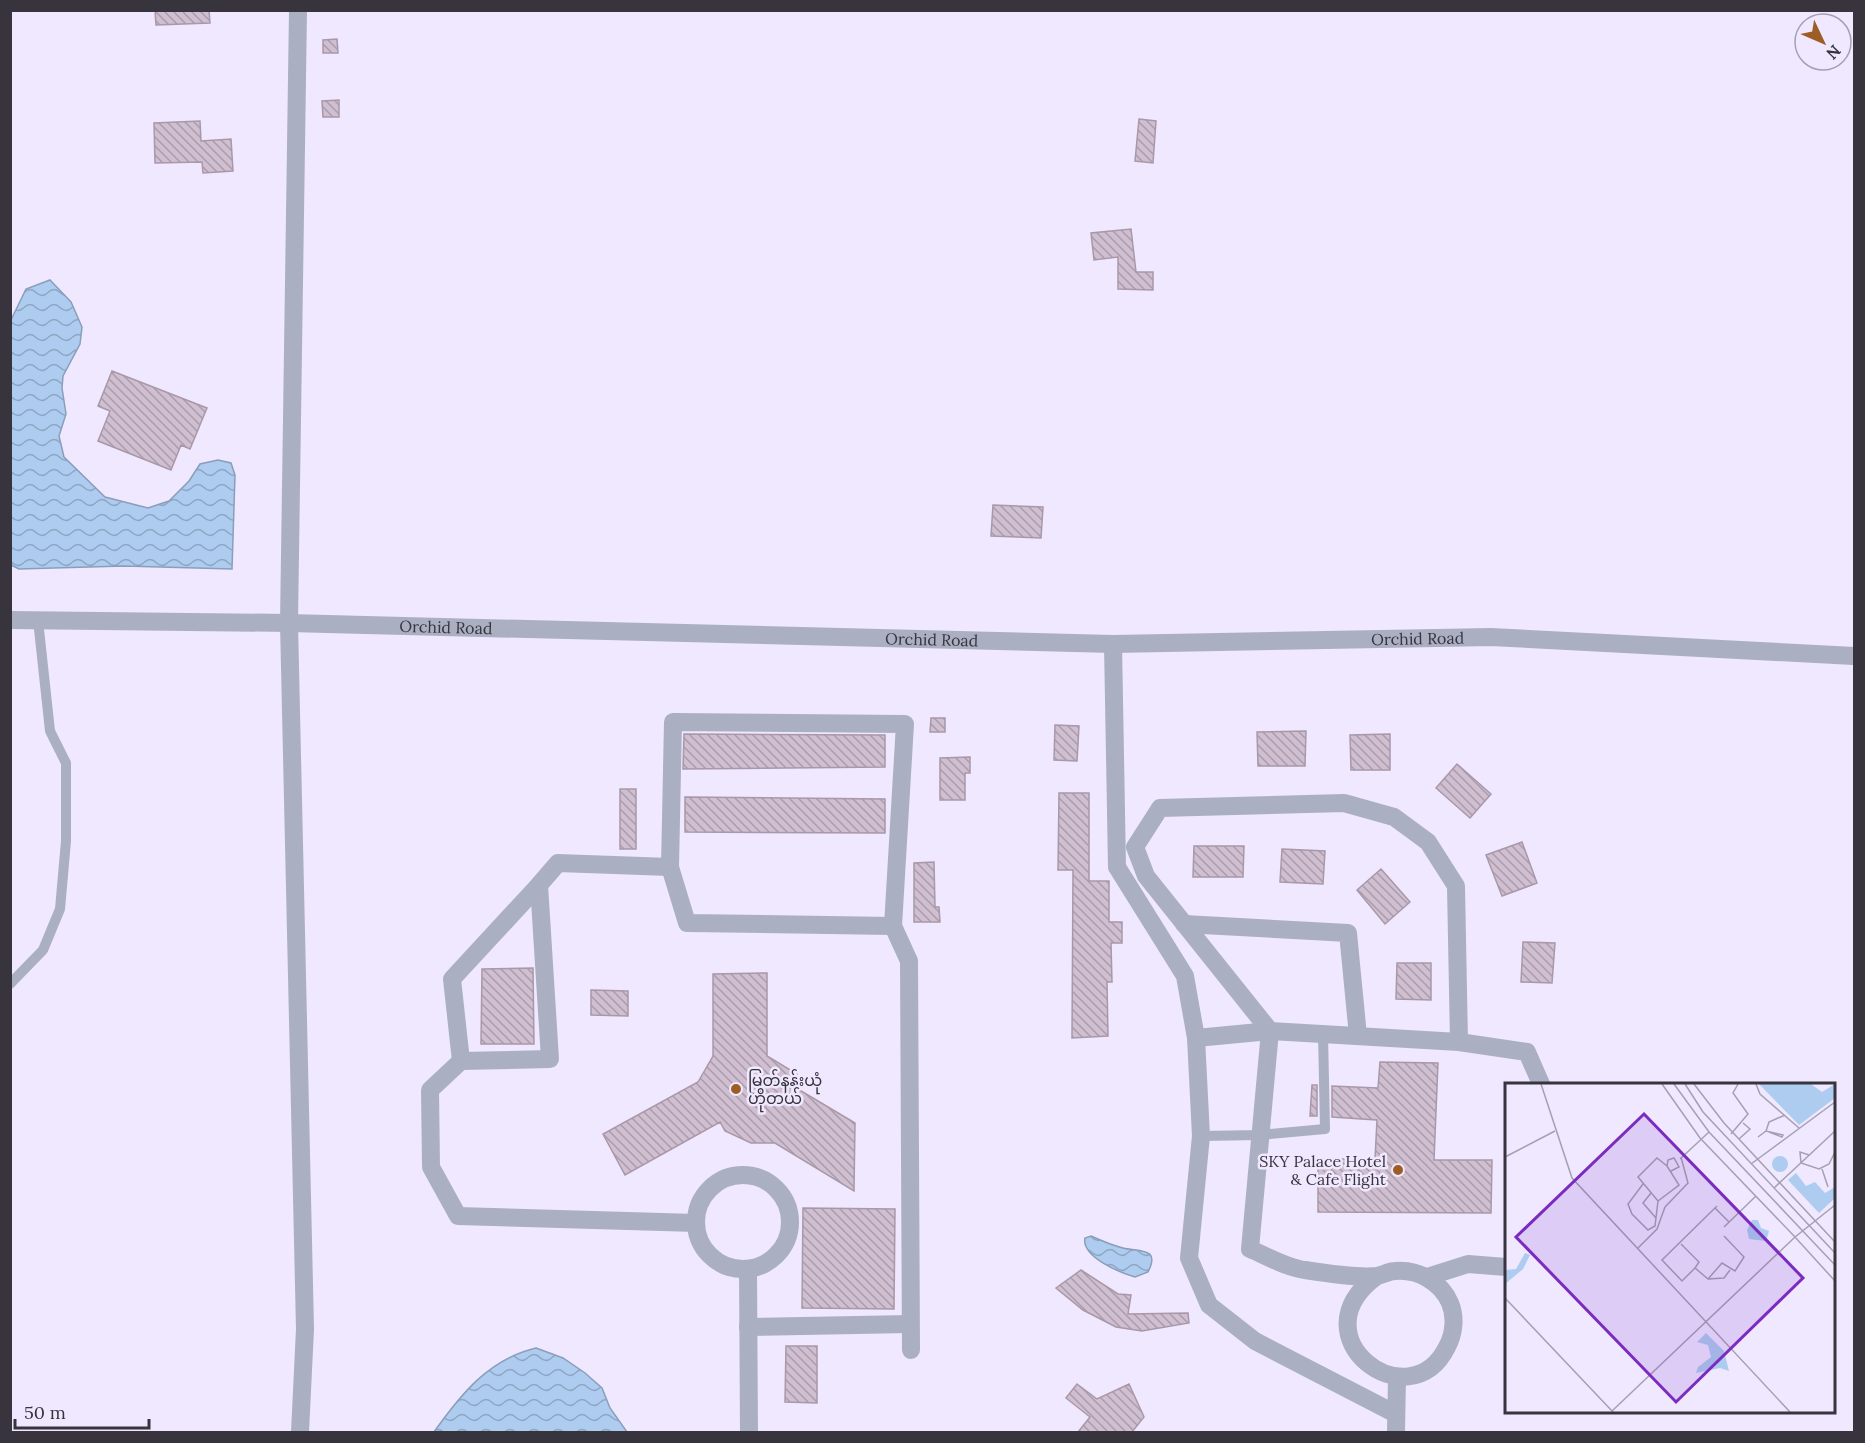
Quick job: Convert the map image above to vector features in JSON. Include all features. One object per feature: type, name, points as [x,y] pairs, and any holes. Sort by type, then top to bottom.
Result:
[{"type":"street","points":[[298,10],[289,623],[304,1317],[300,1432]]},
{"type":"street","name":"Orchid Road","points":[[10,620],[289,623],[1113,644],[1491,637],[1854,656]]},
{"type":"street","points":[[1113,644],[1118,867],[1185,976],[1196,1038],[1201,1136],[1189,1258],[1209,1305],[1255,1341],[1396,1414]]},
{"type":"street","points":[[893,926],[687,923],[670,867],[673,722],[905,724],[893,926],[909,961],[911,1350]]},
{"type":"street","points":[[1377,1276],[1302,1270],[1250,1249],[1270,1031],[1146,876],[1135,847],[1160,808],[1344,803],[1394,817],[1428,842],[1456,886],[1459,1042]]},
{"type":"street","points":[[461,1061],[452,979],[558,863],[670,867]]},
{"type":"street","points":[[539,885],[550,1059],[461,1061],[430,1090],[431,1167],[458,1216],[696,1223]]},
{"type":"street","points":[[1184,924],[1348,933],[1358,1036]]},
{"type":"street","points":[[1196,1038],[1270,1031],[1459,1042],[1527,1052],[1541,1083]]},
{"type":"street","points":[[747,1175],[762,1179],[775,1187],[785,1199],[790,1214],[790,1230],[785,1244],[776,1257],[763,1266],[748,1270],[732,1269],[718,1263],[706,1252],[699,1239],[696,1223],[698,1208],[705,1194],[724,1180],[747,1175]]},
{"type":"street","points":[[1427,1277],[1468,1264],[1505,1267]]},
{"type":"street","points":[[748,1270],[749,1432]]},
{"type":"street","points":[[1393,1271],[1411,1271],[1427,1277],[1441,1288],[1450,1304],[1454,1321],[1452,1338],[1443,1354],[1431,1367],[1415,1375],[1397,1377],[1380,1373],[1366,1364],[1355,1351],[1348,1335],[1348,1317],[1353,1300],[1363,1286],[1377,1276],[1393,1271]]},
{"type":"street","points":[[748,1327],[910,1324]]},
{"type":"street","points":[[1396,1432],[1397,1377]]},
{"type":"lane","points":[[10,984],[43,951],[60,909],[66,841],[66,763],[50,731],[38,621]]},
{"type":"lane","points":[[1201,1136],[1260,1135],[1325,1129],[1323,1034]]},
{"type":"water","points":[[50,280],[71,302],[82,327],[80,344],[63,376],[62,388],[66,414],[59,436],[64,457],[105,497],[148,508],[169,501],[189,481],[200,464],[218,460],[231,463],[235,475],[232,569],[124,566],[19,569],[11,565],[11,320],[26,289]]},
{"type":"water","points":[[1091,1236],[1119,1247],[1150,1254],[1152,1258],[1148,1272],[1135,1277],[1095,1258],[1085,1245],[1085,1238]]},
{"type":"water","points":[[536,1348],[563,1358],[602,1388],[610,1408],[627,1432],[434,1432],[455,1404],[490,1369],[519,1353]]},
{"type":"building","points":[[155,10],[209,10],[210,23],[156,25]]},
{"type":"building","points":[[337,39],[338,53],[323,53],[323,40]]},
{"type":"building","points":[[339,100],[339,117],[323,117],[322,101]]},
{"type":"building","points":[[1139,119],[1156,121],[1153,163],[1135,161]]},
{"type":"building","points":[[200,121],[201,141],[231,139],[233,171],[203,173],[202,162],[155,163],[154,123]]},
{"type":"building","points":[[1131,229],[1136,272],[1153,272],[1153,290],[1118,289],[1118,257],[1094,260],[1091,233]]},
{"type":"building","points":[[112,371],[207,408],[190,449],[181,445],[171,470],[98,441],[110,411],[98,406]]},
{"type":"building","points":[[993,505],[1043,507],[1041,538],[991,536]]},
{"type":"building","points":[[931,718],[945,718],[945,732],[930,732]]},
{"type":"building","points":[[1055,725],[1079,726],[1077,761],[1054,760]]},
{"type":"building","points":[[1306,731],[1305,766],[1258,766],[1257,732]]},
{"type":"building","points":[[684,734],[885,735],[885,767],[683,769]]},
{"type":"building","points":[[1390,734],[1390,770],[1351,770],[1350,735]]},
{"type":"building","points":[[970,757],[970,773],[965,773],[965,800],[940,800],[940,758]]},
{"type":"building","points":[[1457,764],[1491,794],[1470,818],[1436,788]]},
{"type":"building","points":[[620,789],[636,789],[636,849],[620,849]]},
{"type":"building","points":[[1059,793],[1089,793],[1089,881],[1109,881],[1109,922],[1122,922],[1122,943],[1111,943],[1112,982],[1107,982],[1108,1036],[1072,1038],[1073,870],[1058,870]]},
{"type":"building","points":[[685,797],[885,799],[885,833],[685,832]]},
{"type":"building","points":[[1522,842],[1537,883],[1502,896],[1486,855]]},
{"type":"building","points":[[1194,846],[1244,846],[1243,877],[1193,877]]},
{"type":"building","points":[[1282,849],[1325,851],[1323,884],[1280,882]]},
{"type":"building","points":[[934,862],[935,907],[939,907],[940,922],[914,922],[914,863]]},
{"type":"building","points":[[1381,869],[1410,902],[1385,924],[1357,890]]},
{"type":"building","points":[[1523,942],[1555,943],[1552,983],[1521,982]]},
{"type":"building","points":[[1397,963],[1431,963],[1431,1000],[1396,999]]},
{"type":"building","points":[[533,968],[534,1044],[481,1044],[482,969]]},
{"type":"building","points":[[767,973],[767,1056],[797,1074],[791,1085],[855,1123],[854,1191],[775,1143],[751,1143],[725,1131],[720,1122],[625,1175],[603,1134],[698,1082],[713,1056],[713,974]]},
{"type":"building","points":[[591,990],[628,991],[628,1016],[591,1015]]},
{"type":"building","points":[[1380,1062],[1438,1063],[1434,1160],[1492,1160],[1491,1213],[1318,1212],[1318,1159],[1375,1159],[1377,1120],[1332,1117],[1332,1086],[1378,1088]]},
{"type":"building","points":[[1312,1085],[1317,1085],[1317,1116],[1310,1116]]},
{"type":"building","points":[[803,1208],[895,1209],[894,1309],[802,1308]]},
{"type":"building","points":[[1081,1270],[1118,1294],[1131,1295],[1128,1314],[1188,1313],[1189,1323],[1142,1331],[1116,1327],[1083,1310],[1056,1288]]},
{"type":"building","points":[[786,1346],[817,1346],[817,1403],[785,1402]]},
{"type":"building","points":[[1077,1384],[1097,1399],[1129,1384],[1144,1417],[1132,1432],[1078,1432],[1090,1417],[1066,1398]]},
{"type":"place","name":"မြတ်နန်းယုံ ဟိုတယ်","points":[[736,1089]]},
{"type":"place","name":"SKY Palace Hotel & Cafe Flight","points":[[1398,1170]]}]
